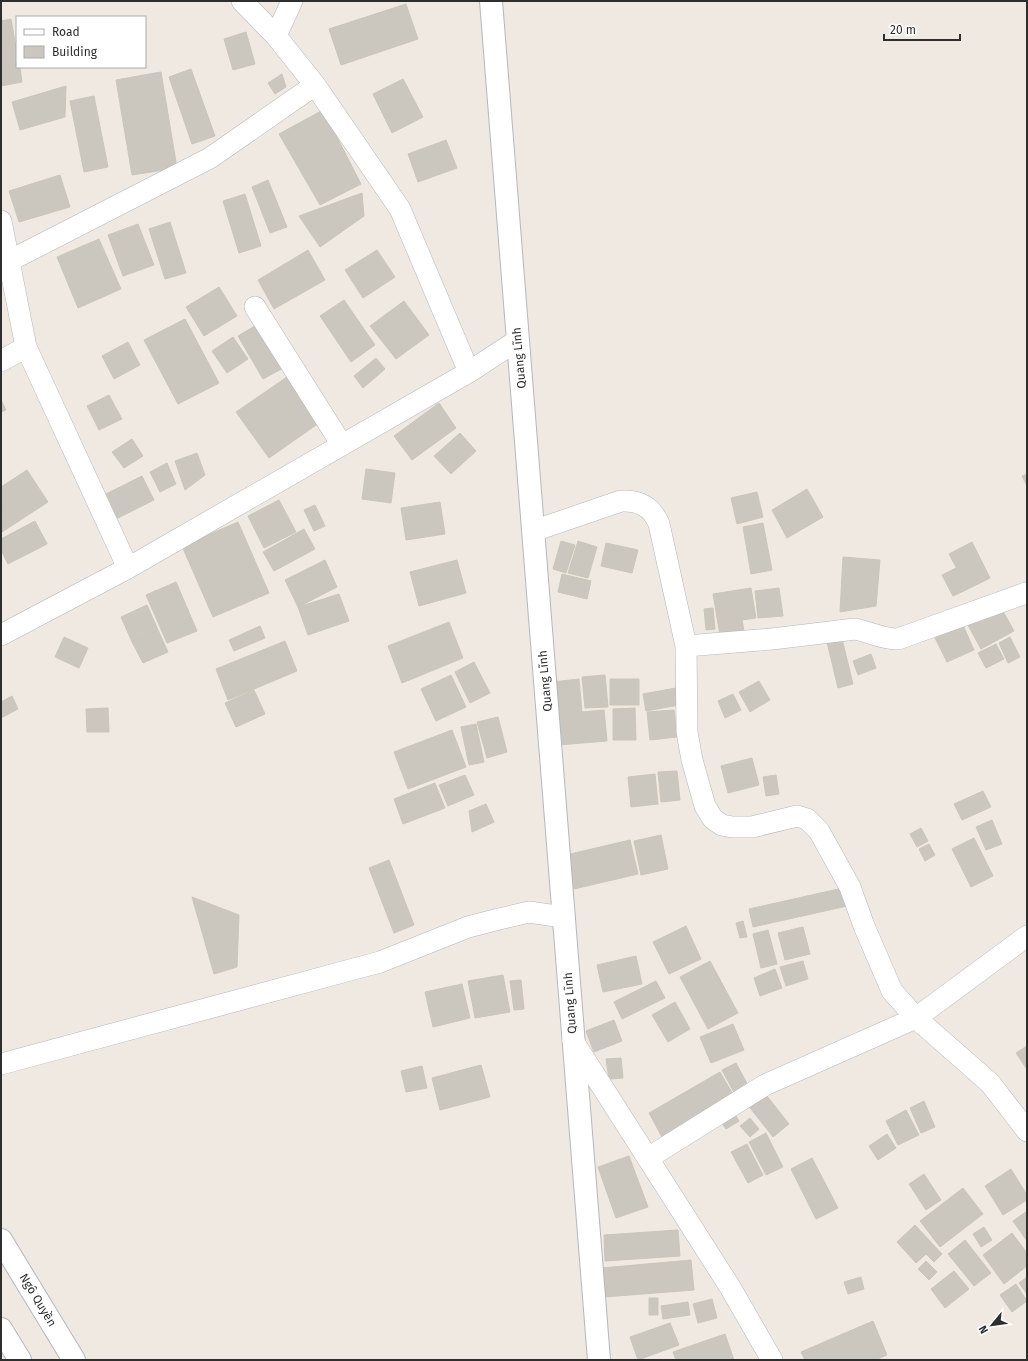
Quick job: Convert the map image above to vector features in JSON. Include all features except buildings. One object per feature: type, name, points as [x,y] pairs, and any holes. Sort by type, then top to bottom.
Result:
[{"type":"street","points":[[242,1],[276,36],[315,85],[400,209],[469,372]]},
{"type":"street","points":[[276,36],[292,1]]},
{"type":"street","name":"Quang Lĩnh","points":[[491,1],[598,1360]]},
{"type":"street","points":[[9,261],[210,158],[315,85]]},
{"type":"street","points":[[1,221],[26,347],[128,568]]},
{"type":"street","points":[[255,307],[342,445]]},
{"type":"street","points":[[1,635],[128,568],[469,372],[518,340]]},
{"type":"street","points":[[1,361],[26,347]]},
{"type":"street","points":[[533,531],[621,501],[636,501],[648,508],[655,515],[660,524],[686,646],[687,732],[692,760],[705,806],[713,819],[722,825],[732,827],[752,827],[798,816],[807,820],[819,832],[850,887],[864,926],[892,991],[916,1018],[990,1083],[1027,1131]]},
{"type":"street","points":[[686,646],[772,639],[855,629],[867,631],[885,639],[898,639],[1026,594]]},
{"type":"street","points":[[1,1064],[380,962],[468,927],[499,918],[529,912],[563,917]]},
{"type":"street","points":[[648,1158],[765,1085],[916,1018],[1027,936]]},
{"type":"street","points":[[573,1041],[730,1286],[772,1360]]},
{"type":"street","name":"Ngô Quyền","points":[[1,1240],[74,1360]]},
{"type":"street","points":[[1,1329],[20,1360]]}]
